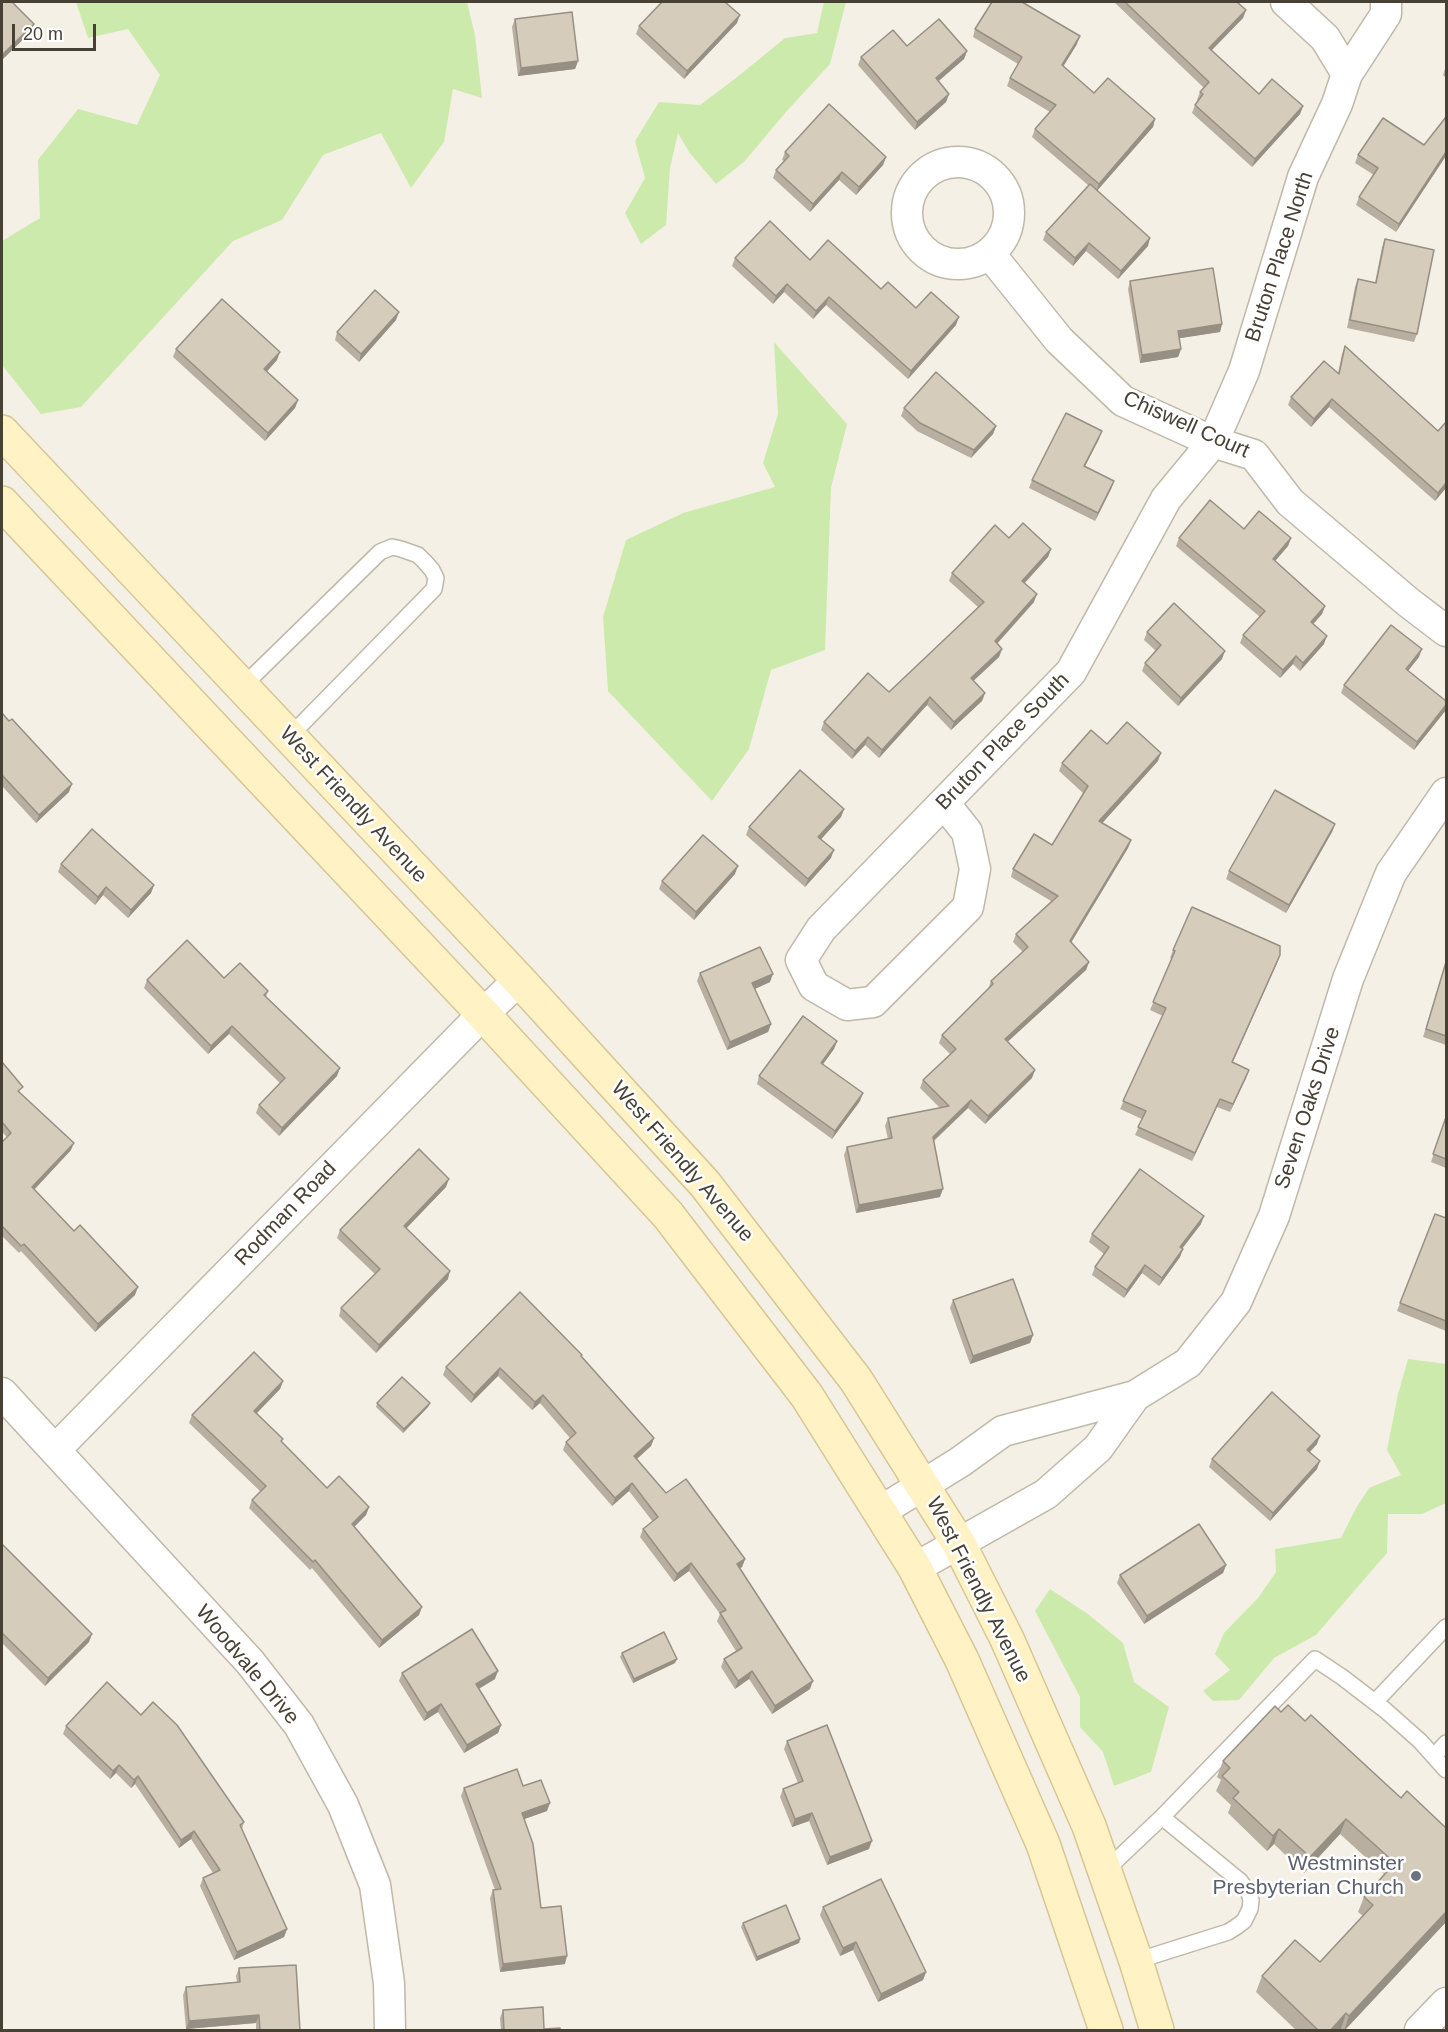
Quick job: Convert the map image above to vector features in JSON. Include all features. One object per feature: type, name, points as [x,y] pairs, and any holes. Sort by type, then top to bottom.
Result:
[{"type":"main road","name":"West Friendly Avenue","points":[[2,432],[519,980],[705,1184],[856,1380],[959,1544],[1007,1639],[1089,1826],[1136,1961],[1157,2031]]},
{"type":"main road","points":[[2,503],[483,1014],[668,1215],[807,1396],[915,1568],[962,1660],[1043,1844],[1106,2031]]},
{"type":"street","points":[[1286,2],[1325,38],[1347,74]]},
{"type":"street","name":"Bruton Place North","points":[[1213,442],[1244,371],[1303,177],[1337,104],[1347,74],[1386,14],[1386,2]]},
{"type":"street","name":"Chiswell Court","points":[[990,254],[1059,340],[1123,401],[1213,442],[1254,455],[1290,502],[1408,602],[1446,631]]},
{"type":"street","name":"Bruton Place South","points":[[944,803],[967,832],[975,869],[968,907],[873,1002],[847,1005],[814,986],[801,960],[821,928],[1071,672],[1166,499],[1213,442]]},
{"type":"street","name":"Seven Oaks Drive","points":[[881,1511],[960,1462],[1003,1431],[1135,1396],[1188,1363],[1236,1302],[1274,1216],[1348,979],[1391,873],[1446,793]]},
{"type":"street","name":"Rodman Road","points":[[55,1450],[519,980]]},
{"type":"street","name":"Woodvale Drive","points":[[2,1393],[250,1662],[298,1725],[343,1805],[375,1885],[389,1983],[390,2031]]},
{"type":"street","name":"Seven Oaks Drive","points":[[915,1568],[1046,1494],[1098,1448],[1135,1396]]},
{"type":"street","points":[[1420,2031],[1446,2003]]},
{"type":"lane","points":[[242,687],[380,552],[392,547],[418,555],[425,562],[436,578],[434,589],[289,736]]},
{"type":"lane","points":[[1375,1702],[1446,1628]]},
{"type":"lane","points":[[1105,1871],[1315,1659],[1375,1702],[1420,1741],[1446,1770]]},
{"type":"lane","points":[[1434,1756],[1446,1743]]},
{"type":"lane","points":[[1136,1961],[1228,1932],[1244,1921],[1250,1909],[1251,1900],[1246,1887],[1161,1817]]},
{"type":"green space","points":[[76,2],[467,2],[475,35],[482,98],[453,89],[444,142],[411,188],[381,133],[323,155],[282,220],[233,241],[81,407],[41,414],[2,365],[2,241],[40,218],[38,160],[78,109],[137,125],[160,75],[128,29],[88,38]]},
{"type":"green space","points":[[824,2],[846,2],[830,64],[744,162],[716,184],[689,152],[678,133],[670,168],[666,225],[641,244],[625,213],[645,178],[635,141],[659,102],[700,105],[785,38],[817,33]]},
{"type":"green space","points":[[774,342],[847,424],[831,488],[825,650],[771,670],[749,749],[712,801],[608,691],[603,617],[626,540],[683,513],[775,487],[763,463],[778,414]]},
{"type":"green space","points":[[1408,1359],[1446,1364],[1446,1503],[1422,1514],[1388,1514],[1387,1553],[1316,1635],[1274,1658],[1239,1700],[1213,1701],[1203,1691],[1230,1670],[1215,1654],[1224,1633],[1258,1598],[1276,1572],[1275,1549],[1341,1538],[1369,1488],[1401,1475],[1387,1450],[1398,1394]]},
{"type":"green space","points":[[1050,1589],[1088,1614],[1123,1643],[1134,1682],[1169,1707],[1151,1772],[1114,1786],[1103,1752],[1080,1727],[1080,1697],[1035,1611]]},
{"type":"building","points":[[2,2],[12,2],[34,24],[2,55]]},
{"type":"building","points":[[662,2],[725,2],[740,15],[687,71],[639,26]]},
{"type":"building","points":[[992,2],[1022,2],[1080,36],[1062,65],[1094,93],[1108,78],[1155,119],[1099,184],[1035,129],[1056,105],[1010,78],[1022,57],[975,29]]},
{"type":"building","points":[[1125,2],[1237,2],[1246,10],[1209,48],[1259,94],[1272,79],[1303,106],[1255,159],[1195,105],[1203,94],[1200,92],[1209,82]]},
{"type":"building","points":[[572,12],[578,61],[521,68],[515,19]]},
{"type":"building","points":[[939,19],[967,51],[936,78],[949,94],[917,122],[861,57],[893,30],[907,46]]},
{"type":"building","points":[[829,104],[886,157],[859,187],[842,172],[813,204],[776,170],[789,156],[785,152]]},
{"type":"building","points":[[1446,117],[1446,152],[1399,224],[1359,197],[1378,168],[1358,155],[1383,118],[1424,145]]},
{"type":"building","points":[[1090,184],[1150,238],[1121,271],[1089,243],[1075,258],[1046,232]]},
{"type":"building","points":[[770,221],[810,260],[828,240],[881,289],[888,282],[916,308],[931,292],[959,317],[911,371],[829,297],[816,311],[787,284],[776,296],[735,258]]},
{"type":"building","points":[[1385,239],[1434,250],[1417,334],[1350,320],[1358,279],[1376,283]]},
{"type":"building","points":[[1213,268],[1222,324],[1178,331],[1181,349],[1142,355],[1130,281]]},
{"type":"building","points":[[375,290],[399,312],[361,354],[337,332]]},
{"type":"building","points":[[222,299],[280,352],[264,369],[298,400],[268,433],[176,349]]},
{"type":"building","points":[[1345,346],[1438,431],[1446,422],[1446,483],[1438,493],[1332,399],[1314,419],[1291,397],[1324,361],[1339,374]]},
{"type":"building","points":[[936,372],[996,426],[974,450],[920,423],[904,408]]},
{"type":"building","points":[[1066,413],[1102,431],[1084,466],[1114,481],[1098,513],[1032,480]]},
{"type":"building","points":[[1210,500],[1244,529],[1259,511],[1291,538],[1273,559],[1325,606],[1311,622],[1327,636],[1303,663],[1296,656],[1283,670],[1243,635],[1265,611],[1179,538]]},
{"type":"building","points":[[1023,523],[1051,549],[1022,581],[1037,594],[995,641],[1002,649],[971,678],[985,693],[954,722],[930,697],[882,750],[868,737],[855,751],[824,722],[868,673],[889,692],[984,602],[952,573],[995,525],[1009,538]]},
{"type":"building","points":[[1174,603],[1225,651],[1181,698],[1145,663],[1161,645],[1147,632]]},
{"type":"building","points":[[1391,625],[1422,649],[1406,669],[1446,701],[1446,705],[1417,742],[1344,685]]},
{"type":"building","points":[[2,713],[9,721],[12,719],[72,784],[39,815],[2,775]]},
{"type":"building","points":[[1127,722],[1161,753],[1099,821],[1131,840],[1070,941],[1089,962],[1005,1039],[1035,1070],[988,1116],[971,1100],[933,1137],[943,1189],[859,1205],[847,1147],[892,1138],[888,1118],[949,1106],[923,1080],[956,1049],[942,1035],[993,984],[991,981],[1028,947],[1016,934],[1058,896],[1013,869],[1034,834],[1052,845],[1088,786],[1062,763],[1091,730],[1107,744]]},
{"type":"building","points":[[800,770],[844,809],[818,837],[834,850],[808,879],[749,827]]},
{"type":"building","points":[[1275,790],[1335,824],[1289,905],[1229,871]]},
{"type":"building","points":[[92,829],[154,885],[131,910],[106,887],[98,897],[61,864]]},
{"type":"building","points":[[703,835],[738,866],[696,912],[662,881]]},
{"type":"building","points":[[1192,907],[1280,946],[1280,955],[1232,1062],[1249,1070],[1233,1104],[1220,1099],[1195,1153],[1138,1127],[1146,1111],[1123,1101],[1166,1008],[1153,1002]]},
{"type":"building","points":[[187,940],[224,978],[240,963],[268,991],[264,995],[340,1068],[282,1128],[259,1105],[285,1078],[232,1026],[211,1046],[147,980]]},
{"type":"building","points":[[760,947],[773,974],[752,983],[771,1024],[730,1042],[700,973]]},
{"type":"building","points":[[1446,962],[1446,1036],[1426,1029]]},
{"type":"building","points":[[803,1016],[837,1041],[821,1063],[863,1093],[835,1131],[759,1076]]},
{"type":"building","points":[[2,1062],[23,1087],[18,1091],[74,1143],[32,1187],[74,1231],[80,1225],[138,1287],[98,1324],[24,1244],[21,1246],[2,1226],[2,1142],[11,1133],[2,1122]]},
{"type":"building","points":[[1446,1117],[1446,1159],[1433,1154]]},
{"type":"building","points":[[419,1149],[449,1179],[404,1226],[450,1271],[379,1345],[341,1308],[380,1269],[340,1230]]},
{"type":"building","points":[[1140,1169],[1204,1216],[1180,1247],[1183,1249],[1162,1278],[1145,1265],[1127,1290],[1095,1267],[1109,1247],[1092,1234]]},
{"type":"building","points":[[1435,1214],[1446,1218],[1446,1321],[1400,1303]]},
{"type":"building","points":[[1013,1279],[1033,1335],[973,1356],[953,1300]]},
{"type":"building","points":[[520,1292],[582,1355],[654,1438],[634,1456],[666,1493],[686,1479],[745,1559],[737,1564],[813,1681],[775,1706],[752,1671],[738,1681],[724,1659],[742,1648],[720,1613],[726,1610],[691,1563],[677,1574],[643,1529],[658,1517],[632,1483],[615,1498],[566,1442],[576,1433],[543,1395],[535,1402],[500,1368],[474,1395],[446,1367]]},
{"type":"building","points":[[254,1352],[283,1381],[254,1411],[327,1488],[339,1476],[369,1507],[352,1524],[422,1607],[382,1640],[315,1560],[313,1562],[252,1500],[266,1486],[192,1415]]},
{"type":"building","points":[[402,1377],[430,1403],[404,1429],[377,1403]]},
{"type":"building","points":[[1272,1392],[1320,1436],[1307,1450],[1320,1461],[1273,1513],[1212,1459]]},
{"type":"building","points":[[1199,1524],[1226,1565],[1147,1616],[1120,1575]]},
{"type":"building","points":[[3,1545],[92,1634],[48,1678],[2,1633]]},
{"type":"building","points":[[472,1629],[498,1671],[476,1684],[501,1725],[467,1745],[441,1704],[427,1713],[402,1673]]},
{"type":"building","points":[[664,1632],[677,1659],[634,1679],[622,1653]]},
{"type":"building","points":[[107,1682],[141,1715],[153,1702],[177,1725],[244,1822],[240,1825],[287,1929],[237,1952],[203,1878],[220,1870],[194,1831],[181,1840],[138,1776],[134,1780],[119,1765],[113,1771],[66,1726]]},
{"type":"building","name":"Westminster Presbyterian Church","points":[[1288,1705],[1305,1721],[1311,1715],[1401,1798],[1407,1791],[1446,1828],[1446,1912],[1349,2016],[1346,2013],[1330,2031],[1319,2031],[1262,1976],[1295,1940],[1320,1962],[1373,1905],[1364,1897],[1395,1863],[1346,1819],[1310,1857],[1279,1829],[1273,1836],[1233,1798],[1239,1792],[1222,1776],[1230,1768],[1223,1761],[1275,1706],[1281,1712]]},
{"type":"building","points":[[827,1725],[872,1841],[830,1857],[812,1813],[795,1819],[783,1789],[803,1781],[787,1741]]},
{"type":"building","points":[[517,1769],[523,1786],[541,1780],[550,1803],[522,1813],[533,1844],[541,1908],[561,1906],[567,1956],[503,1964],[493,1890],[501,1889],[464,1788]]},
{"type":"building","points":[[881,1879],[926,1972],[881,1994],[856,1942],[843,1948],[823,1907]]},
{"type":"building","points":[[786,1905],[800,1939],[757,1957],[743,1923]]},
{"type":"building","points":[[296,1965],[300,2031],[260,2031],[259,2015],[189,2021],[186,1987],[240,1982],[239,1968]]},
{"type":"building","points":[[543,2007],[544,2029],[560,2028],[560,2031],[504,2031],[503,2010]]},
{"type":"place","name":"Westminster Presbyterian Church","points":[[1416,1876]]}]
